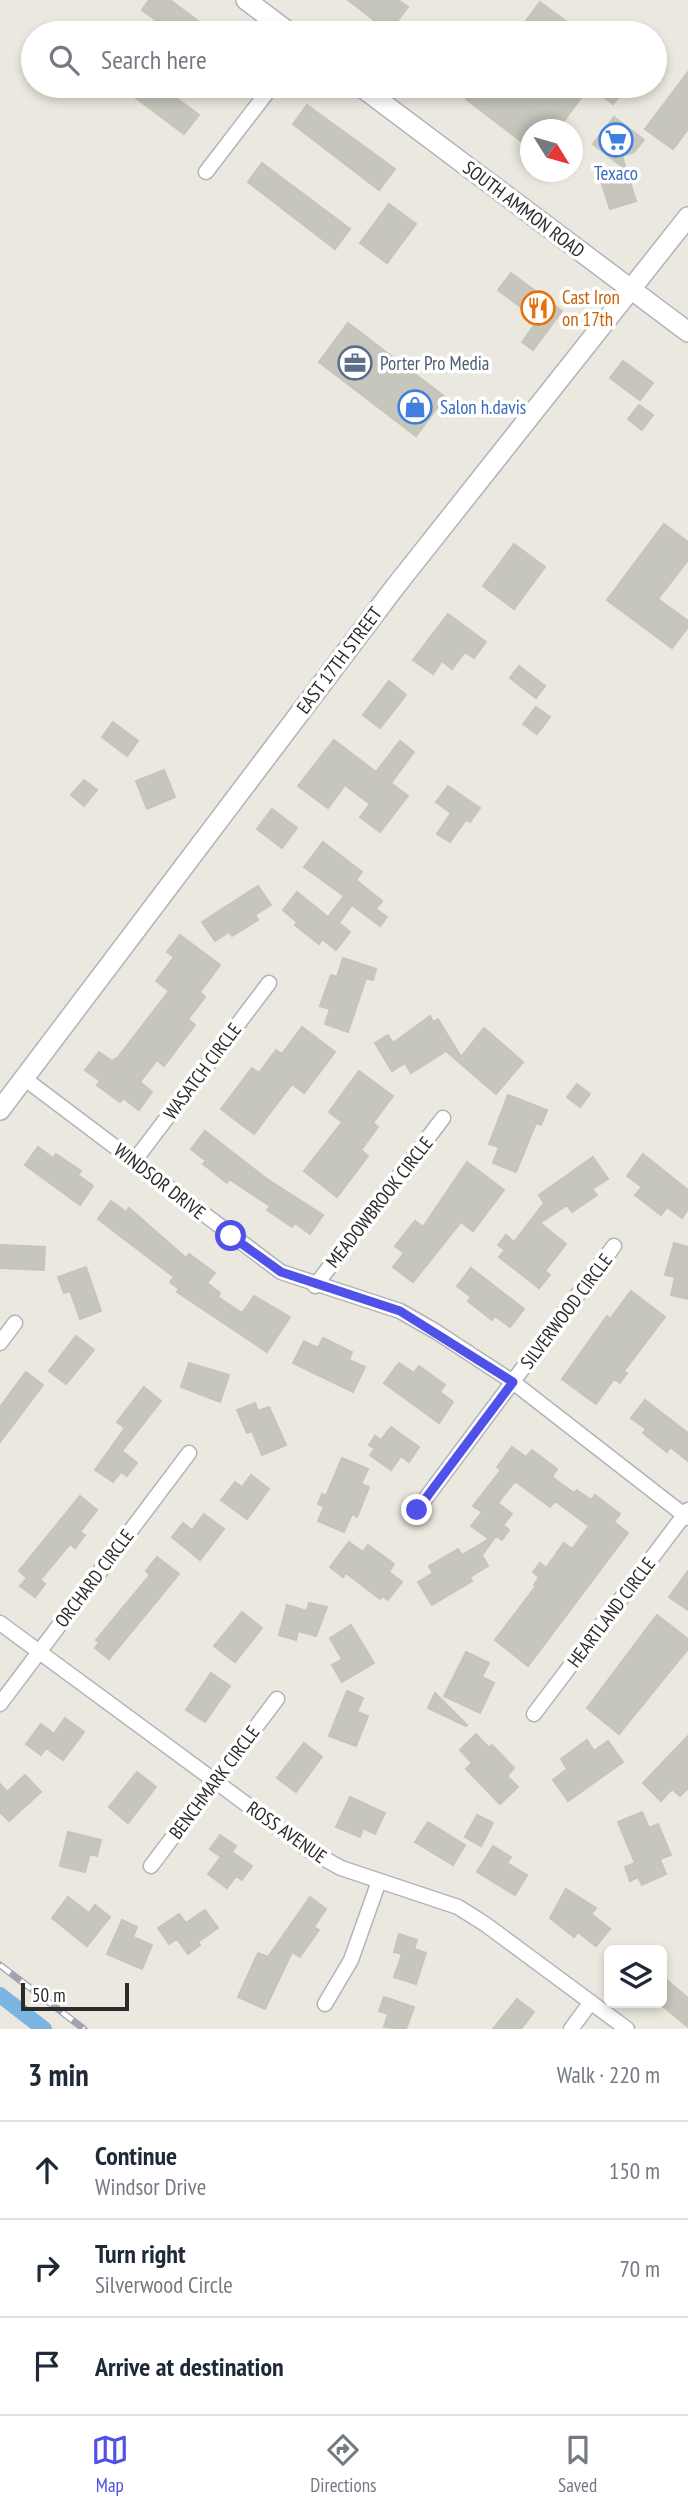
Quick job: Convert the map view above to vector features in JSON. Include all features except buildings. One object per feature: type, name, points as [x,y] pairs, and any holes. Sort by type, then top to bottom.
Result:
[{"type":"main road","points":[[246,0],[274,21]]},
{"type":"main road","name":"SOUTH AMMON ROAD","points":[[376,98],[688,332]]},
{"type":"main road","name":"EAST 17TH STREET","points":[[0,1110],[395,587],[633,290],[688,217]]},
{"type":"street","points":[[206,172],[263,98]]},
{"type":"street","name":"WASATCH CIRCLE","points":[[135,1160],[269,983]]},
{"type":"street","name":"WINDSOR DRIVE","points":[[25,1079],[281,1272],[315,1286],[400,1311],[513,1382],[687,1514]]},
{"type":"street","name":"MEADOWBROOK CIRCLE","points":[[315,1286],[443,1118]]},
{"type":"street","name":"SILVERWOOD CIRCLE","points":[[417,1510],[614,1246]]},
{"type":"street","points":[[0,1343],[15,1323]]},
{"type":"street","name":"ORCHARD CIRCLE","points":[[0,1704],[189,1453]]},
{"type":"street","name":"HEARTLAND CIRCLE","points":[[534,1714],[687,1514]]},
{"type":"street","name":"ROSS AVENUE","points":[[0,1623],[310,1851],[341,1868],[458,1907],[627,2029]]},
{"type":"street","name":"BENCHMARK CIRCLE","points":[[152,1866],[214,1779],[277,1699]]},
{"type":"street","points":[[325,2004],[351,1960],[379,1881]]},
{"type":"street","points":[[571,2029],[591,2002]]},
{"type":"waterway","points":[[0,1995],[44,2029]]},
{"type":"railway","points":[[0,1965],[84,2029]]},
{"type":"place","name":"Texaco","points":[[616,140]]},
{"type":"place","name":"Cast Iron on 17th","points":[[538,308]]},
{"type":"place","name":"Porter Pro Media","points":[[355,363]]},
{"type":"place","name":"Salon h.davis","points":[[415,407]]},
{"type":"route","points":[[231,1236],[281,1272],[315,1286],[400,1311],[513,1382],[417,1510]]}]
